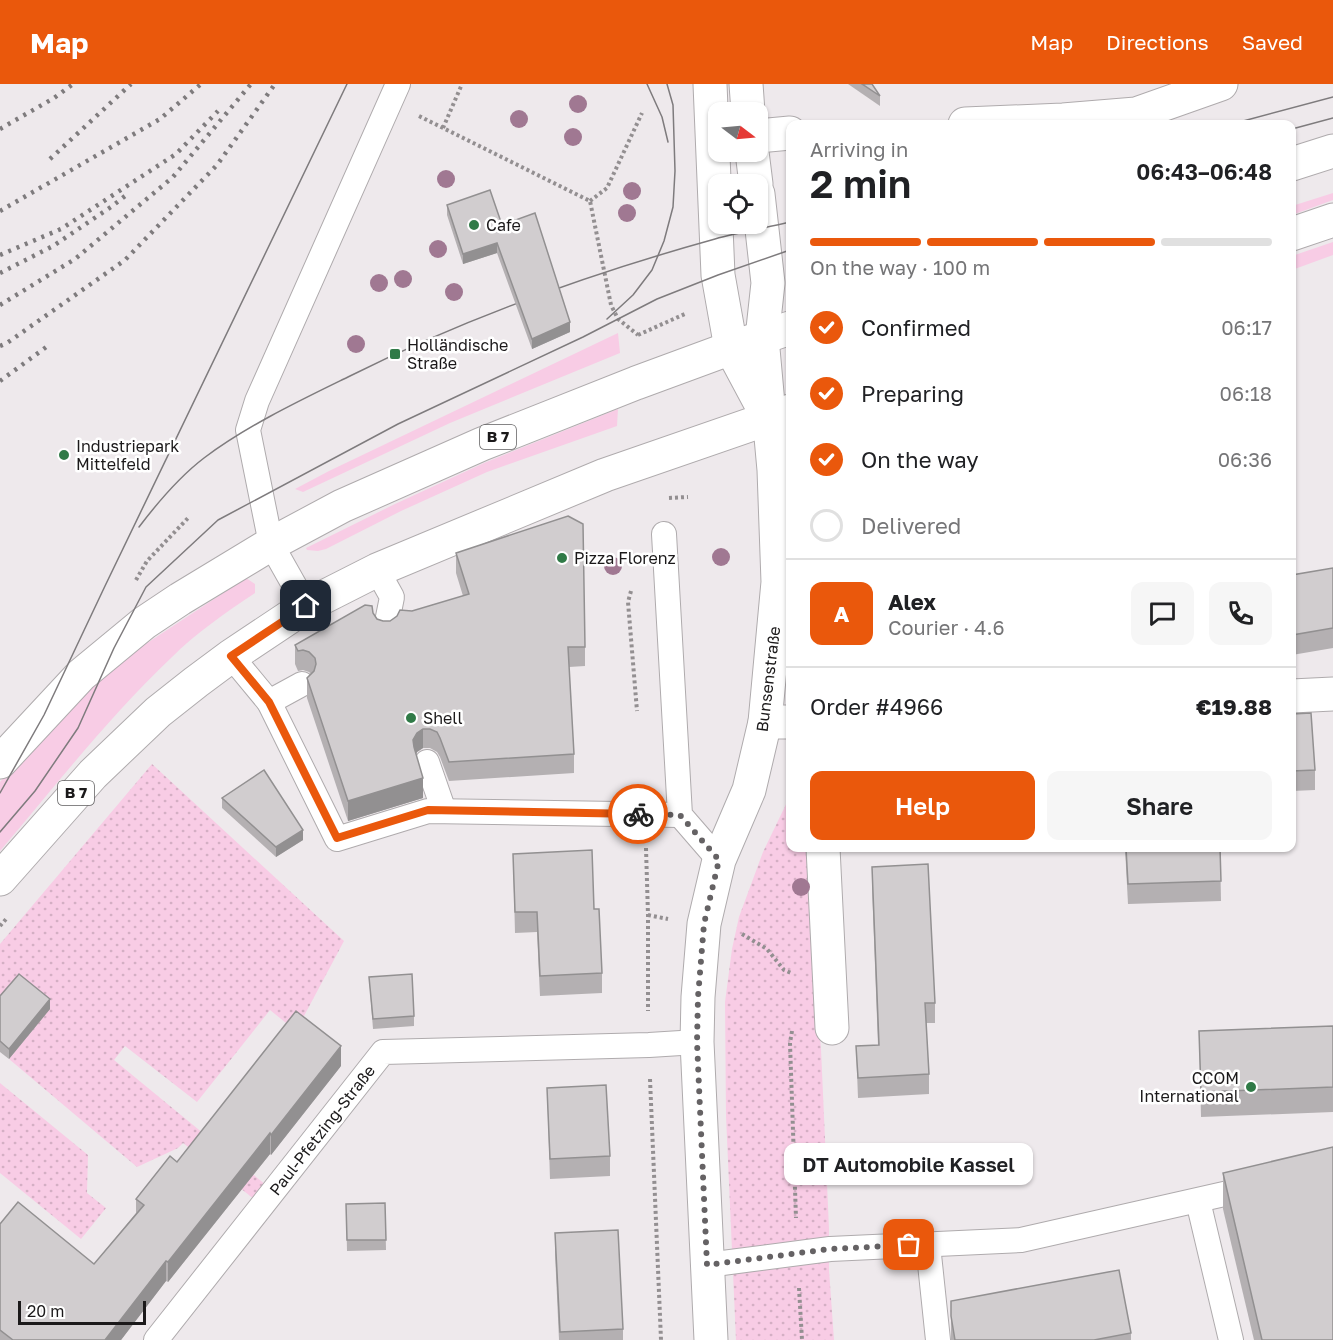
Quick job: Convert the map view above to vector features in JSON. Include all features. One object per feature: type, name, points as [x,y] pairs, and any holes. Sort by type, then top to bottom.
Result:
[{"type":"main road","points":[[710,84],[718,275],[731,348],[780,415]]},
{"type":"main road","points":[[746,84],[747,102]]},
{"type":"main road","points":[[1063,120],[1136,114],[1221,84]]},
{"type":"main road","points":[[768,135],[786,133]]},
{"type":"main road","points":[[1296,163],[1333,150]]},
{"type":"main road","points":[[1296,233],[1333,220]]},
{"type":"main road","points":[[762,234],[776,333],[780,415]]},
{"type":"main road","name":"B 7","points":[[0,762],[81,675],[144,623],[271,543],[342,506],[482,444],[636,383],[776,333]]},
{"type":"main road","name":"B 7","points":[[0,879],[93,774],[158,712],[231,656],[306,606],[377,570],[605,475],[780,415]]},
{"type":"main road","name":"Bunsenstraße","points":[[711,1340],[697,1042],[698,997],[704,924],[719,860],[778,722],[778,582],[774,470],[780,415]]},
{"type":"main road","points":[[1296,696],[1333,694]]},
{"type":"main road","points":[[823,852],[832,1028]]},
{"type":"lane","points":[[306,606],[271,543],[248,430],[256,401],[394,93]]},
{"type":"lane","points":[[664,534],[680,815],[719,860]]},
{"type":"lane","points":[[377,570],[392,597],[386,627]]},
{"type":"lane","points":[[231,656],[269,702],[337,838],[428,810],[680,815]]},
{"type":"lane","points":[[269,702],[302,684]]},
{"type":"lane","points":[[427,762],[444,811]]},
{"type":"lane","name":"Paul-Pfetzing-Straße","points":[[156,1340],[383,1052],[697,1042]]},
{"type":"lane","points":[[707,1265],[830,1249],[1021,1240],[1277,1181]]},
{"type":"lane","points":[[1198,1201],[1231,1340]]},
{"type":"lane","points":[[928,1245],[938,1340]]},
{"type":"path","points":[[443,128],[462,84]]},
{"type":"path","points":[[394,93],[443,128],[590,201]]},
{"type":"path","points":[[590,201],[607,188],[642,113]]},
{"type":"path","points":[[590,201],[611,305],[618,319],[638,335],[695,309]]},
{"type":"path","points":[[648,915],[648,1045],[662,1340]]},
{"type":"path","points":[[737,930],[767,949],[784,970],[792,974]]},
{"type":"path","points":[[793,1026],[790,1043],[802,1340]]},
{"type":"shaded area","points":[[1333,193],[1333,200],[1296,214],[1296,205]]},
{"type":"shaded area","points":[[1333,242],[1333,255],[1296,269],[1296,255]]},
{"type":"shaded area","points":[[618,333],[620,353],[450,423],[303,492],[295,489],[329,471]]},
{"type":"shaded area","points":[[618,409],[617,426],[487,472],[401,511],[326,549],[318,551],[306,548],[484,463]]},
{"type":"shaded area","points":[[246,578],[255,584],[255,593],[201,632],[148,681],[83,752],[0,851],[0,782],[40,736],[92,684],[129,655]]},
{"type":"shaded area","points":[[152,764],[344,941],[296,1031],[270,1010],[197,1102],[125,1046],[114,1060],[266,1185],[254,1199],[183,1143],[178,1148],[137,1167],[9,1059],[49,1009],[0,1007],[0,944]]},
{"type":"shaded area","points":[[786,804],[786,852],[806,852],[821,1049],[829,1270],[834,1340],[736,1340],[726,1116],[725,1002],[739,917],[763,852]]},
{"type":"shaded area","points":[[0,1083],[88,1155],[87,1193],[106,1208],[81,1239],[0,1173]]},
{"type":"building","points":[[862,84],[872,84],[880,96]]},
{"type":"building","points":[[490,190],[502,225],[535,213],[570,322],[532,339],[497,243],[463,254],[447,205]]},
{"type":"building","points":[[568,516],[583,524],[585,647],[568,647],[574,754],[449,762],[437,732],[423,729],[413,740],[423,778],[348,801],[307,678],[314,671],[315,658],[309,652],[298,651],[295,645],[365,605],[372,606],[377,619],[390,621],[397,616],[400,610],[412,611],[469,594],[456,553]]},
{"type":"building","points":[[1333,568],[1333,628],[1296,634],[1296,574]]},
{"type":"building","points":[[1311,713],[1315,770],[1296,771],[1296,714]]},
{"type":"building","points":[[264,770],[303,830],[276,847],[222,798]]},
{"type":"building","points":[[592,850],[594,909],[599,909],[602,973],[540,976],[537,912],[515,912],[513,854]]},
{"type":"building","points":[[1126,852],[1220,852],[1221,881],[1128,884]]},
{"type":"building","points":[[928,864],[935,1003],[925,1003],[929,1074],[858,1078],[856,1046],[879,1045],[872,867]]},
{"type":"building","points":[[19,974],[50,999],[9,1049],[0,1041],[0,996]]},
{"type":"building","points":[[412,974],[414,1016],[373,1019],[369,977]]},
{"type":"building","points":[[296,1011],[341,1046],[168,1262],[166,1261],[105,1340],[13,1340],[0,1330],[0,1224],[18,1202],[94,1264],[144,1205],[136,1199],[170,1156],[177,1162]]},
{"type":"building","points":[[1333,1026],[1333,1087],[1201,1092],[1199,1031]]},
{"type":"building","points":[[606,1085],[610,1156],[550,1159],[547,1088]]},
{"type":"building","points":[[1333,1147],[1333,1340],[1262,1340],[1223,1173]]},
{"type":"building","points":[[385,1203],[386,1240],[347,1240],[346,1204]]},
{"type":"building","points":[[618,1230],[623,1329],[560,1332],[555,1233]]},
{"type":"building","points":[[1119,1270],[1131,1333],[1094,1340],[955,1340],[951,1301]]},
{"type":"tram line","points":[[0,793],[44,715],[347,84]]},
{"type":"tram line","points":[[647,84],[662,117],[668,142]]},
{"type":"tram line","points":[[607,319],[633,295],[652,270],[664,241],[673,207],[675,171],[673,105],[667,84]]},
{"type":"tram line","points":[[1247,120],[1333,97]]},
{"type":"tram line","points":[[1296,128],[1333,118]]},
{"type":"tram line","points":[[139,527],[177,482],[221,446],[313,394],[394,355],[484,316],[575,282],[715,239],[786,223]]},
{"type":"tram line","points":[[0,832],[35,791],[78,728],[114,648],[146,587],[218,520],[398,424],[583,337],[657,299],[786,251]]},
{"type":"railway","points":[[0,129],[54,98],[73,84]]},
{"type":"railway","points":[[50,159],[131,84]]},
{"type":"railway","points":[[0,211],[160,119],[201,84]]},
{"type":"railway","points":[[0,305],[75,259],[173,177],[251,84]]},
{"type":"railway","points":[[0,346],[125,260],[217,165],[275,84]]},
{"type":"railway","points":[[0,255],[61,229],[176,154],[218,111]]},
{"type":"railway","points":[[0,273],[53,246],[125,196]]},
{"type":"railway","points":[[0,381],[49,345]]},
{"type":"way so far","points":[[638,814],[680,815],[719,860],[704,924],[698,997],[697,1042],[707,1265],[830,1249],[909,1245]]},
{"type":"place","name":"Cafe","points":[[474,225]]},
{"type":"place","name":"Holländische Straße","points":[[395,354]]},
{"type":"place","name":"Industriepark Mittelfeld","points":[[64,455]]},
{"type":"place","name":"Pizza Florenz","points":[[562,558]]},
{"type":"place","name":"Shell","points":[[411,718]]},
{"type":"place","name":"CCOM International","points":[[1251,1087]]},
{"type":"place","name":"DT Automobile Kassel","points":[[909,1245]]},
{"type":"route","points":[[306,606],[231,656],[269,702],[337,838],[428,810],[638,814]]}]
